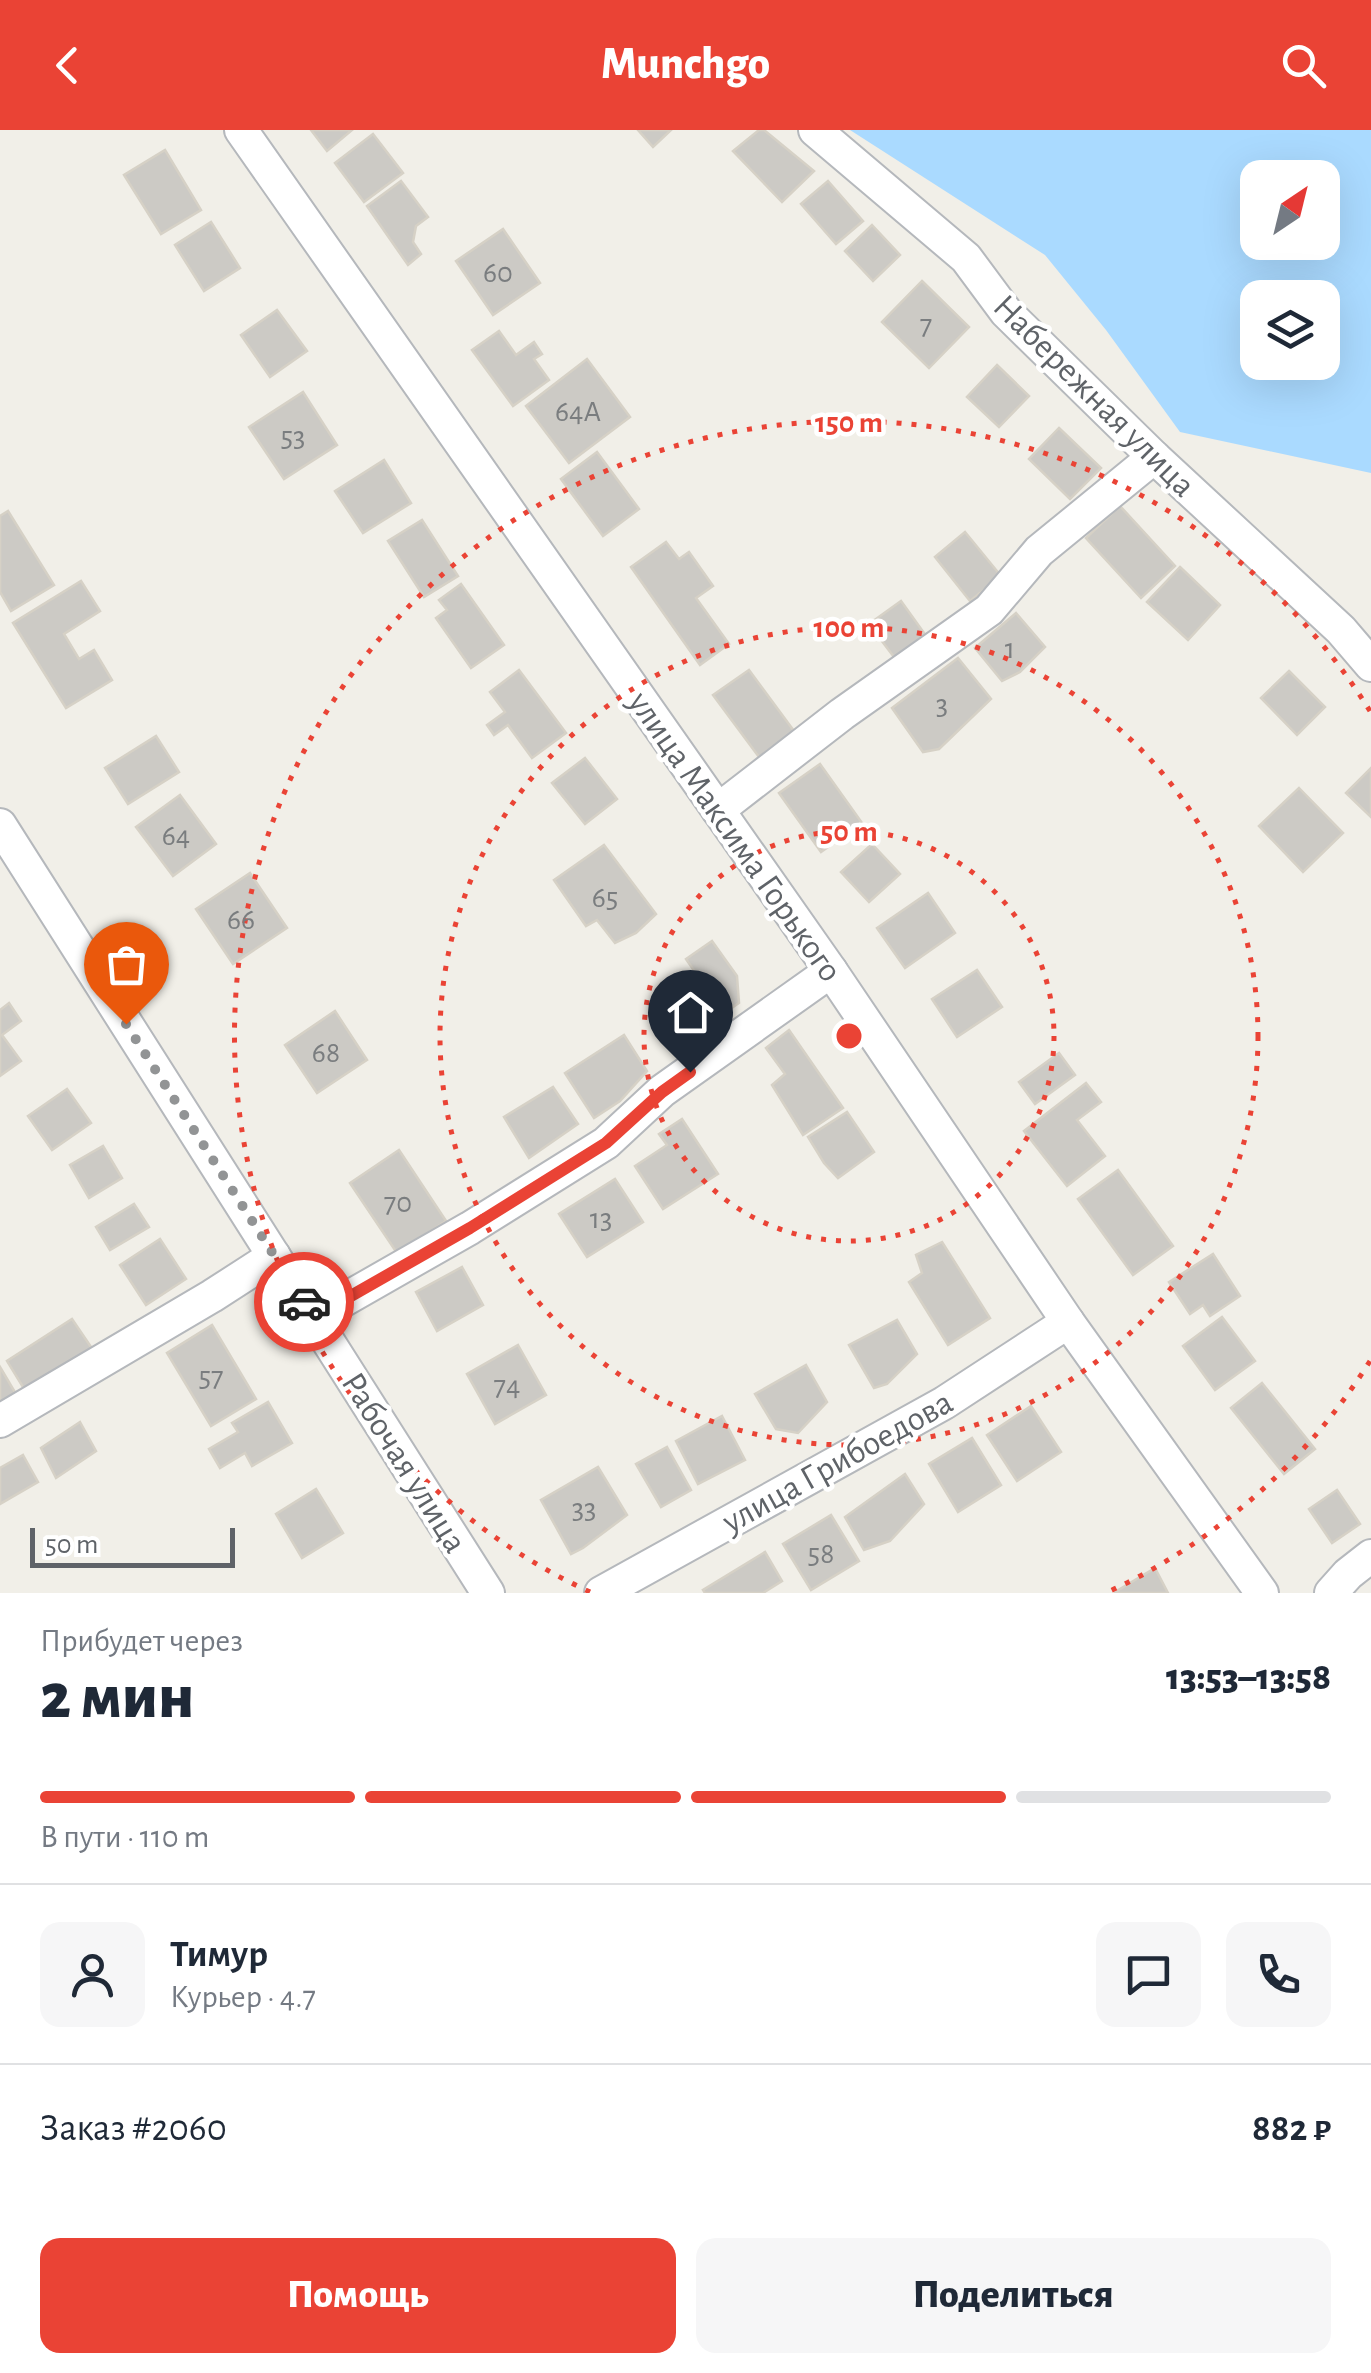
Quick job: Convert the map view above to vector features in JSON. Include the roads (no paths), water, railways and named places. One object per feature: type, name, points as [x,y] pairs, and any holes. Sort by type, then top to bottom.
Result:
[{"type":"street","name":"улица Максима Горького","points":[[240,130],[831,971],[1068,1322],[1262,1593]]},
{"type":"street","name":"Набережная улица","points":[[815,130],[966,258],[1006,312],[1154,457],[1341,630],[1371,665]]},
{"type":"street","points":[[718,810],[842,714],[989,610],[1039,551],[1154,457]]},
{"type":"street","name":"Рабочая улица","points":[[0,825],[488,1593]]},
{"type":"street","points":[[314,1317],[470,1228],[606,1143],[662,1092],[831,971]]},
{"type":"street","points":[[0,1421],[274,1256]]},
{"type":"street","name":"улица Грибоедова","points":[[602,1593],[944,1403],[1068,1322]]},
{"type":"street","points":[[1331,1593],[1371,1556]]},
{"type":"water","points":[[850,130],[1371,130],[1371,473],[1180,432],[1106,330],[1045,255]]}]
